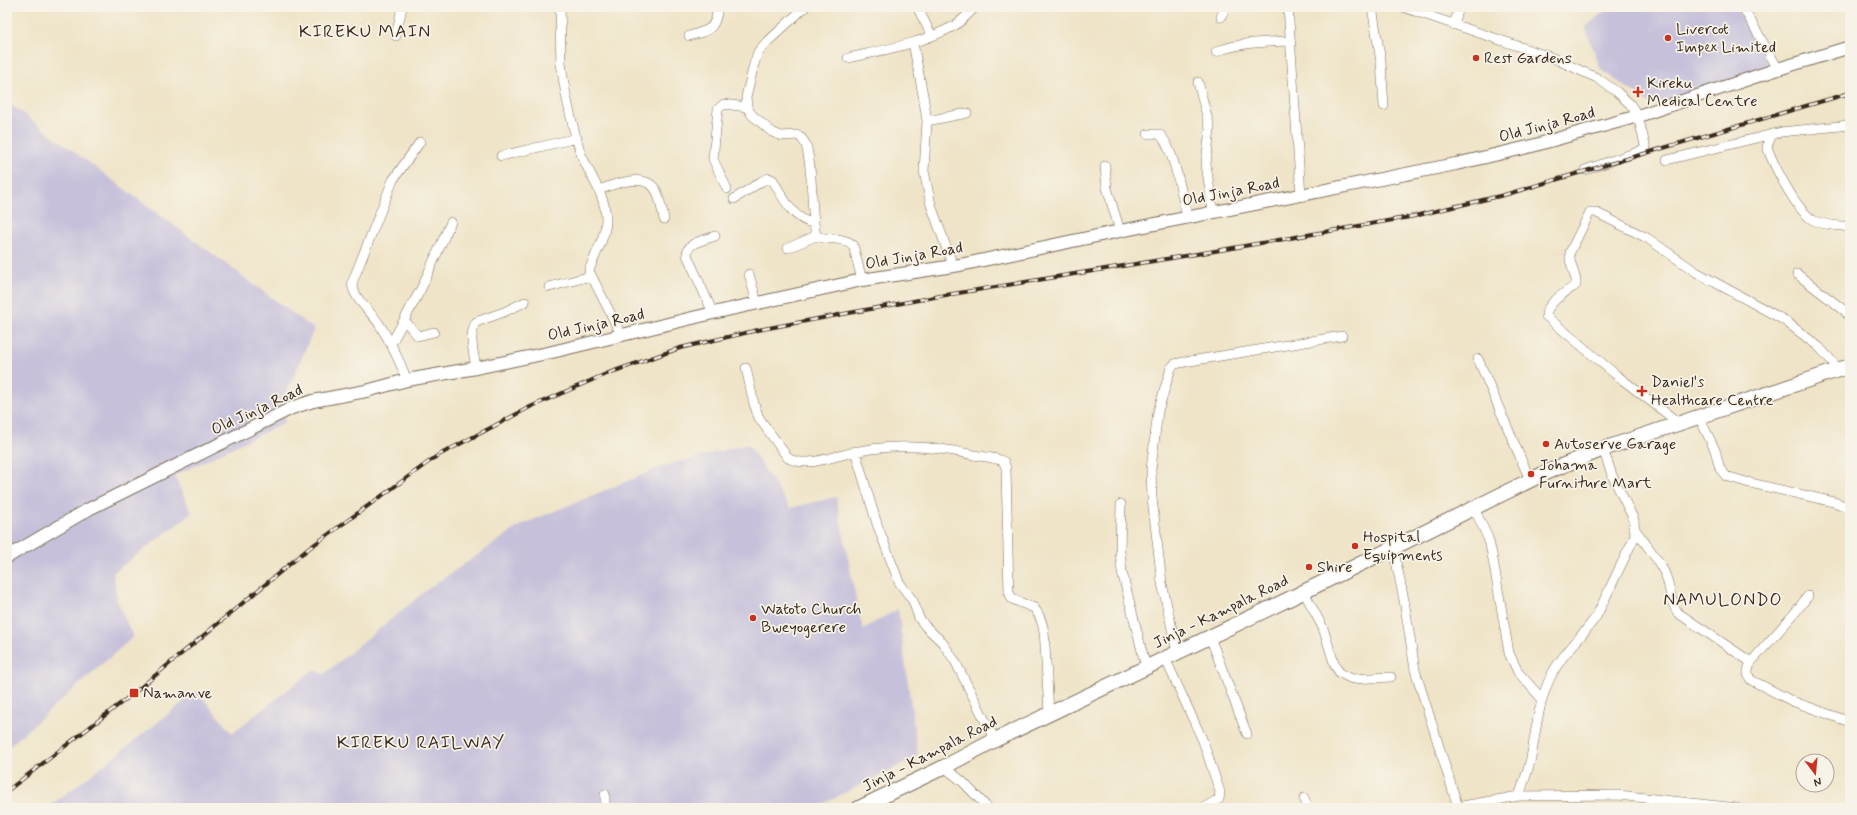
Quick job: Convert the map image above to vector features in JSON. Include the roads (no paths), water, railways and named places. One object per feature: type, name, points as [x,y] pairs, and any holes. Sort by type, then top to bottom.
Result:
[{"type":"highway","name":"Jinja - Kampala Road","points":[[861,808],[995,740],[1304,592],[1530,480],[1603,449],[1844,368]]},
{"type":"main road","name":"Old Jinja Road","points":[[7,557],[89,510],[292,408],[313,401],[366,391],[407,380],[476,368],[622,336],[713,313],[862,280],[953,266],[1476,159],[1532,146],[1638,116],[1778,69],[1850,47]]},
{"type":"street","points":[[396,36],[402,7]]},
{"type":"street","points":[[563,7],[561,62],[577,138],[586,168],[599,190],[604,207],[606,225],[601,244],[589,271],[622,336]]},
{"type":"street","points":[[689,36],[709,31],[717,20],[718,7]]},
{"type":"street","points":[[805,7],[758,52],[746,97],[747,108],[752,115],[776,135],[798,135],[804,140],[810,171],[816,236]]},
{"type":"street","points":[[917,7],[932,36]]},
{"type":"street","points":[[848,58],[913,43],[932,36],[957,24],[976,7]]},
{"type":"street","points":[[1221,17],[1225,7]]},
{"type":"street","points":[[1288,7],[1301,195]]},
{"type":"street","points":[[1372,7],[1381,62],[1384,106]]},
{"type":"street","points":[[1403,7],[1553,58],[1582,71],[1617,92],[1630,104],[1638,116],[1646,149],[1585,170]]},
{"type":"street","points":[[1454,25],[1459,7]]},
{"type":"street","points":[[1743,7],[1778,69]]},
{"type":"street","points":[[1216,52],[1228,47],[1240,45],[1290,41]]},
{"type":"street","points":[[913,43],[927,120],[924,170],[931,205],[953,266]]},
{"type":"street","points":[[1198,82],[1210,128],[1206,164],[1213,212]]},
{"type":"street","points":[[727,189],[713,159],[718,109],[724,104],[747,108]]},
{"type":"street","points":[[927,120],[967,113]]},
{"type":"street","points":[[1667,160],[1772,134],[1804,129],[1850,125]]},
{"type":"street","points":[[1148,134],[1159,134],[1168,146],[1182,190],[1187,217]]},
{"type":"street","points":[[1766,147],[1772,134]]},
{"type":"street","points":[[501,156],[577,138]]},
{"type":"street","points":[[1754,138],[1766,147],[1792,195],[1811,219],[1820,223],[1850,227]]},
{"type":"street","points":[[407,380],[381,325],[353,290],[352,283],[393,180],[420,142]]},
{"type":"street","points":[[1105,166],[1107,188],[1120,231]]},
{"type":"street","points":[[734,199],[769,178],[773,180],[786,203],[797,215],[808,223],[814,224]]},
{"type":"street","points":[[599,190],[618,183],[637,181],[649,183],[656,190],[664,219]]},
{"type":"street","points":[[1680,423],[1615,374],[1546,316],[1549,306],[1576,285],[1570,260],[1570,252],[1590,212],[1595,212],[1647,238],[1696,272],[1784,320],[1844,368]]},
{"type":"street","points":[[391,344],[405,321],[421,289],[451,222]]},
{"type":"street","points":[[713,313],[687,255],[687,250],[690,246],[715,236]]},
{"type":"street","points":[[788,248],[816,236],[820,238],[846,240],[853,245],[862,280]]},
{"type":"street","points":[[749,274],[757,303]]},
{"type":"street","points":[[1797,274],[1845,311],[1850,318]]},
{"type":"street","points":[[549,287],[591,276]]},
{"type":"street","points":[[476,368],[472,328],[476,322],[504,312],[525,302]]},
{"type":"street","points":[[405,321],[418,336],[434,332]]},
{"type":"street","points":[[1203,808],[1217,801],[1219,799],[1220,792],[1171,655],[1152,498],[1151,469],[1158,411],[1172,368],[1176,364],[1342,336]]},
{"type":"street","points":[[1478,359],[1530,480]]},
{"type":"street","points":[[746,368],[754,404],[759,418],[788,458],[798,462],[822,460],[855,451],[894,446],[952,450],[1004,462],[1006,468],[1008,501],[1009,592],[1012,599],[1034,608],[1046,636],[1045,656],[1049,714]]},
{"type":"street","points":[[1699,416],[1715,450],[1720,469],[1726,476],[1834,502],[1850,508]]},
{"type":"street","points":[[1603,449],[1612,475],[1629,509],[1635,529],[1662,568],[1668,584],[1672,602],[1678,613],[1751,662]]},
{"type":"street","points":[[855,451],[877,524],[899,582],[913,601],[919,618],[925,626],[942,642],[955,661],[995,740]]},
{"type":"street","points":[[1121,504],[1120,551],[1122,572],[1146,667]]},
{"type":"street","points":[[1474,508],[1488,538],[1492,554],[1509,654],[1518,672],[1542,699]]},
{"type":"street","points":[[1519,796],[1530,760],[1542,699],[1557,666],[1597,615],[1632,545],[1635,529]]},
{"type":"street","points":[[1393,547],[1404,600],[1415,670],[1454,807],[1483,805],[1519,796],[1618,795],[1737,808]]},
{"type":"street","points":[[1304,592],[1323,628],[1336,666],[1340,673],[1352,679],[1391,677]]},
{"type":"street","points":[[1808,596],[1751,662],[1748,673],[1751,680],[1792,701],[1850,722]]},
{"type":"street","points":[[1210,637],[1247,734]]},
{"type":"street","points":[[944,767],[963,782],[988,808]]},
{"type":"street","points":[[605,794],[605,808]]},
{"type":"street","points":[[1304,798],[1308,808]]},
{"type":"railway","points":[[7,791],[134,693],[308,549],[437,456],[530,407],[606,374],[680,348],[758,330],[940,296],[1227,249],[1410,217],[1504,195],[1850,93]]},
{"type":"place","name":"Livercot Impex Limited","points":[[1668,38]]},
{"type":"place","name":"Rest Gardens","points":[[1476,58]]},
{"type":"place","name":"Kireku Medical Centre","points":[[1638,92]]},
{"type":"place","name":"Daniel's Healthcare Centre","points":[[1642,391]]},
{"type":"place","name":"Autoserve Garage","points":[[1546,444]]},
{"type":"place","name":"Johama Furniture Mart","points":[[1531,474]]},
{"type":"place","name":"Hospital Equipments","points":[[1355,546]]},
{"type":"place","name":"Shire","points":[[1309,567]]},
{"type":"place","name":"Watoto Church Bweyogerere","points":[[753,618]]},
{"type":"place","name":"Namanve","points":[[134,693]]},
{"type":"district","name":"KIREKU MAIN","points":[[365,32]]},
{"type":"district","name":"NAMULONDO","points":[[1723,600]]},
{"type":"district","name":"KIREKU RAILWAY","points":[[421,743]]}]
